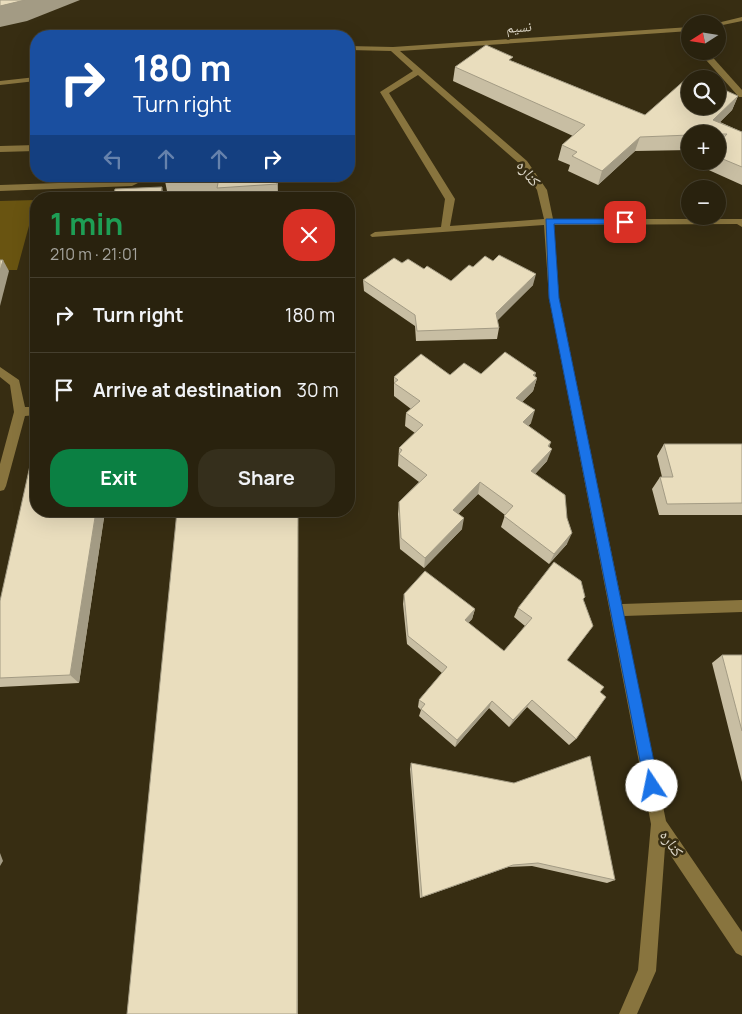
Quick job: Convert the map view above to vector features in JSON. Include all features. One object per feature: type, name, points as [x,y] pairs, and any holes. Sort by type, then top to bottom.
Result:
[{"type":"street","points":[[726,22],[742,19]]},
{"type":"street","name":"نسیم","points":[[355,48],[393,49],[681,30]]},
{"type":"street","name":"کناره","points":[[393,49],[524,163],[542,190],[549,222],[554,298],[660,824],[742,947]]},
{"type":"street","points":[[710,60],[742,95]]},
{"type":"street","points":[[418,71],[384,92],[450,199],[445,229]]},
{"type":"street","points":[[0,83],[30,80]]},
{"type":"street","points":[[0,148],[30,148]]},
{"type":"street","points":[[0,188],[134,182]]},
{"type":"street","points":[[375,235],[549,222],[739,221],[742,224]]},
{"type":"street","points":[[0,371],[15,382],[20,412],[0,483]]},
{"type":"street","points":[[20,412],[30,411]]},
{"type":"street","points":[[618,610],[742,606]]},
{"type":"street","points":[[628,1014],[647,971],[660,824]]},
{"type":"shaded area","points":[[30,200],[30,222],[17,270],[0,270],[0,201]]},
{"type":"building","points":[[0,0],[25,0],[0,6]]},
{"type":"building","points":[[486,45],[513,57],[509,60],[645,115],[681,83],[681,115],[718,115],[713,120],[725,125],[681,125],[681,135],[640,137],[602,171],[572,156],[577,152],[562,145],[585,125],[455,67]]},
{"type":"building","points":[[726,91],[738,96],[726,108]]},
{"type":"building","points":[[726,125],[742,132],[742,167],[726,160]]},
{"type":"building","points":[[218,182],[277,182],[277,184],[217,188]]},
{"type":"building","points":[[162,187],[161,192],[114,192],[115,189]]},
{"type":"building","points":[[499,255],[536,274],[496,313],[499,328],[417,331],[415,315],[363,280],[394,258],[402,263],[408,259],[424,269],[427,266],[451,281],[469,265],[473,267],[485,256],[493,261]]},
{"type":"building","points":[[0,260],[3,260],[0,271]]},
{"type":"building","points":[[505,352],[536,373],[533,375],[537,378],[516,398],[535,410],[523,422],[551,442],[548,446],[552,449],[531,471],[565,495],[567,518],[572,533],[554,554],[504,516],[513,506],[480,482],[453,510],[464,518],[425,558],[401,538],[399,502],[427,475],[399,454],[402,450],[399,448],[423,425],[406,413],[420,401],[394,383],[398,380],[394,377],[421,354],[450,375],[464,363],[481,374]]},
{"type":"building","points":[[664,444],[742,444],[742,503],[667,504],[660,477],[673,477]]},
{"type":"building","points":[[30,466],[30,517],[95,517],[70,675],[0,678],[0,601]]},
{"type":"building","points":[[176,517],[298,517],[297,1014],[127,1014]]},
{"type":"building","points":[[554,562],[581,581],[585,597],[583,599],[593,626],[567,660],[604,687],[600,692],[606,697],[576,739],[532,700],[513,720],[492,701],[457,740],[421,709],[425,704],[419,700],[447,667],[408,636],[404,594],[425,571],[475,609],[465,620],[504,651],[532,618],[518,608]]},
{"type":"building","points":[[722,655],[742,655],[742,731]]},
{"type":"building","points":[[590,756],[615,880],[538,863],[513,865],[422,897],[411,763],[514,783]]},
{"type":"route","points":[[625,222],[549,222],[554,298],[652,786]]}]
